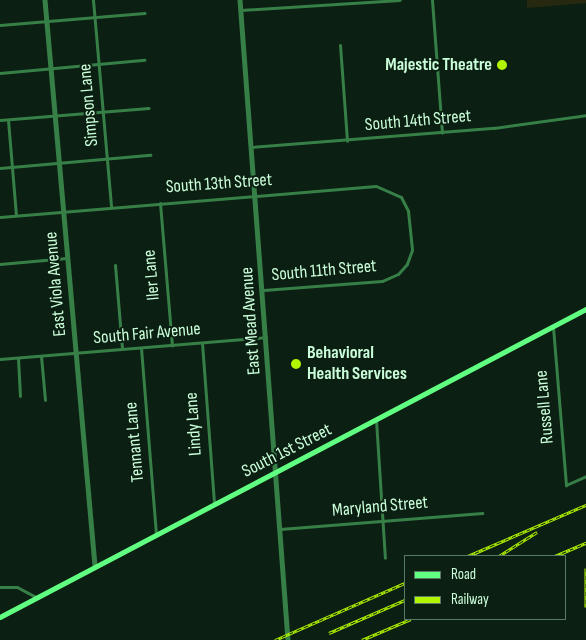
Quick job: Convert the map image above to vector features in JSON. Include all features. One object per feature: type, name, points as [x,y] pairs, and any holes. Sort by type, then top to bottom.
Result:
[{"type":"main road","name":"South 1st Street","points":[[0,617],[214,502],[276,472],[586,310]]},
{"type":"street","name":"East Viola Avenue","points":[[46,0],[95,566]]},
{"type":"street","name":"Simpson Lane","points":[[93,0],[111,207]]},
{"type":"street","name":"East Mead Avenue","points":[[240,0],[288,640]]},
{"type":"street","points":[[241,10],[400,0]]},
{"type":"street","points":[[432,0],[442,133]]},
{"type":"street","points":[[0,25],[144,13]]},
{"type":"street","points":[[340,45],[347,141]]},
{"type":"street","points":[[0,73],[144,60]]},
{"type":"street","points":[[0,120],[149,108]]},
{"type":"street","name":"South 14th Street","points":[[251,147],[442,133],[586,115]]},
{"type":"street","points":[[8,120],[16,215]]},
{"type":"street","points":[[0,168],[150,155]]},
{"type":"street","name":"South 13th Street","points":[[0,217],[255,194],[388,187],[404,201],[410,230]]},
{"type":"street","name":"Iler Lane","points":[[160,203],[172,345]]},
{"type":"street","name":"South 11th Street","points":[[263,290],[388,279],[408,264],[410,230]]},
{"type":"street","points":[[0,264],[67,258]]},
{"type":"street","points":[[115,266],[122,350]]},
{"type":"street","name":"Russell Lane","points":[[553,327],[566,485],[586,476]]},
{"type":"street","name":"South Fair Avenue","points":[[0,359],[266,337]]},
{"type":"street","name":"Lindy Lane","points":[[202,343],[214,502]]},
{"type":"street","name":"Tennant Lane","points":[[141,348],[156,534]]},
{"type":"street","points":[[41,356],[45,400]]},
{"type":"street","points":[[18,358],[20,396]]},
{"type":"street","points":[[376,420],[385,558]]},
{"type":"street","name":"Maryland Street","points":[[280,529],[482,512]]},
{"type":"street","points":[[0,587],[17,587],[36,597]]},
{"type":"green space","points":[[527,0],[586,0],[586,3],[527,8]]},
{"type":"railway","points":[[470,555],[586,505]]},
{"type":"railway","points":[[501,555],[537,532]]},
{"type":"railway","points":[[557,555],[586,543]]},
{"type":"railway","points":[[586,568],[586,607]]},
{"type":"railway","points":[[275,640],[404,583]]},
{"type":"railway","points":[[329,633],[404,600]]},
{"type":"railway","points":[[362,640],[409,620]]},
{"type":"place","name":"Majestic Theatre","points":[[502,65]]},
{"type":"place","name":"Behavioral Health Services","points":[[296,364]]}]
